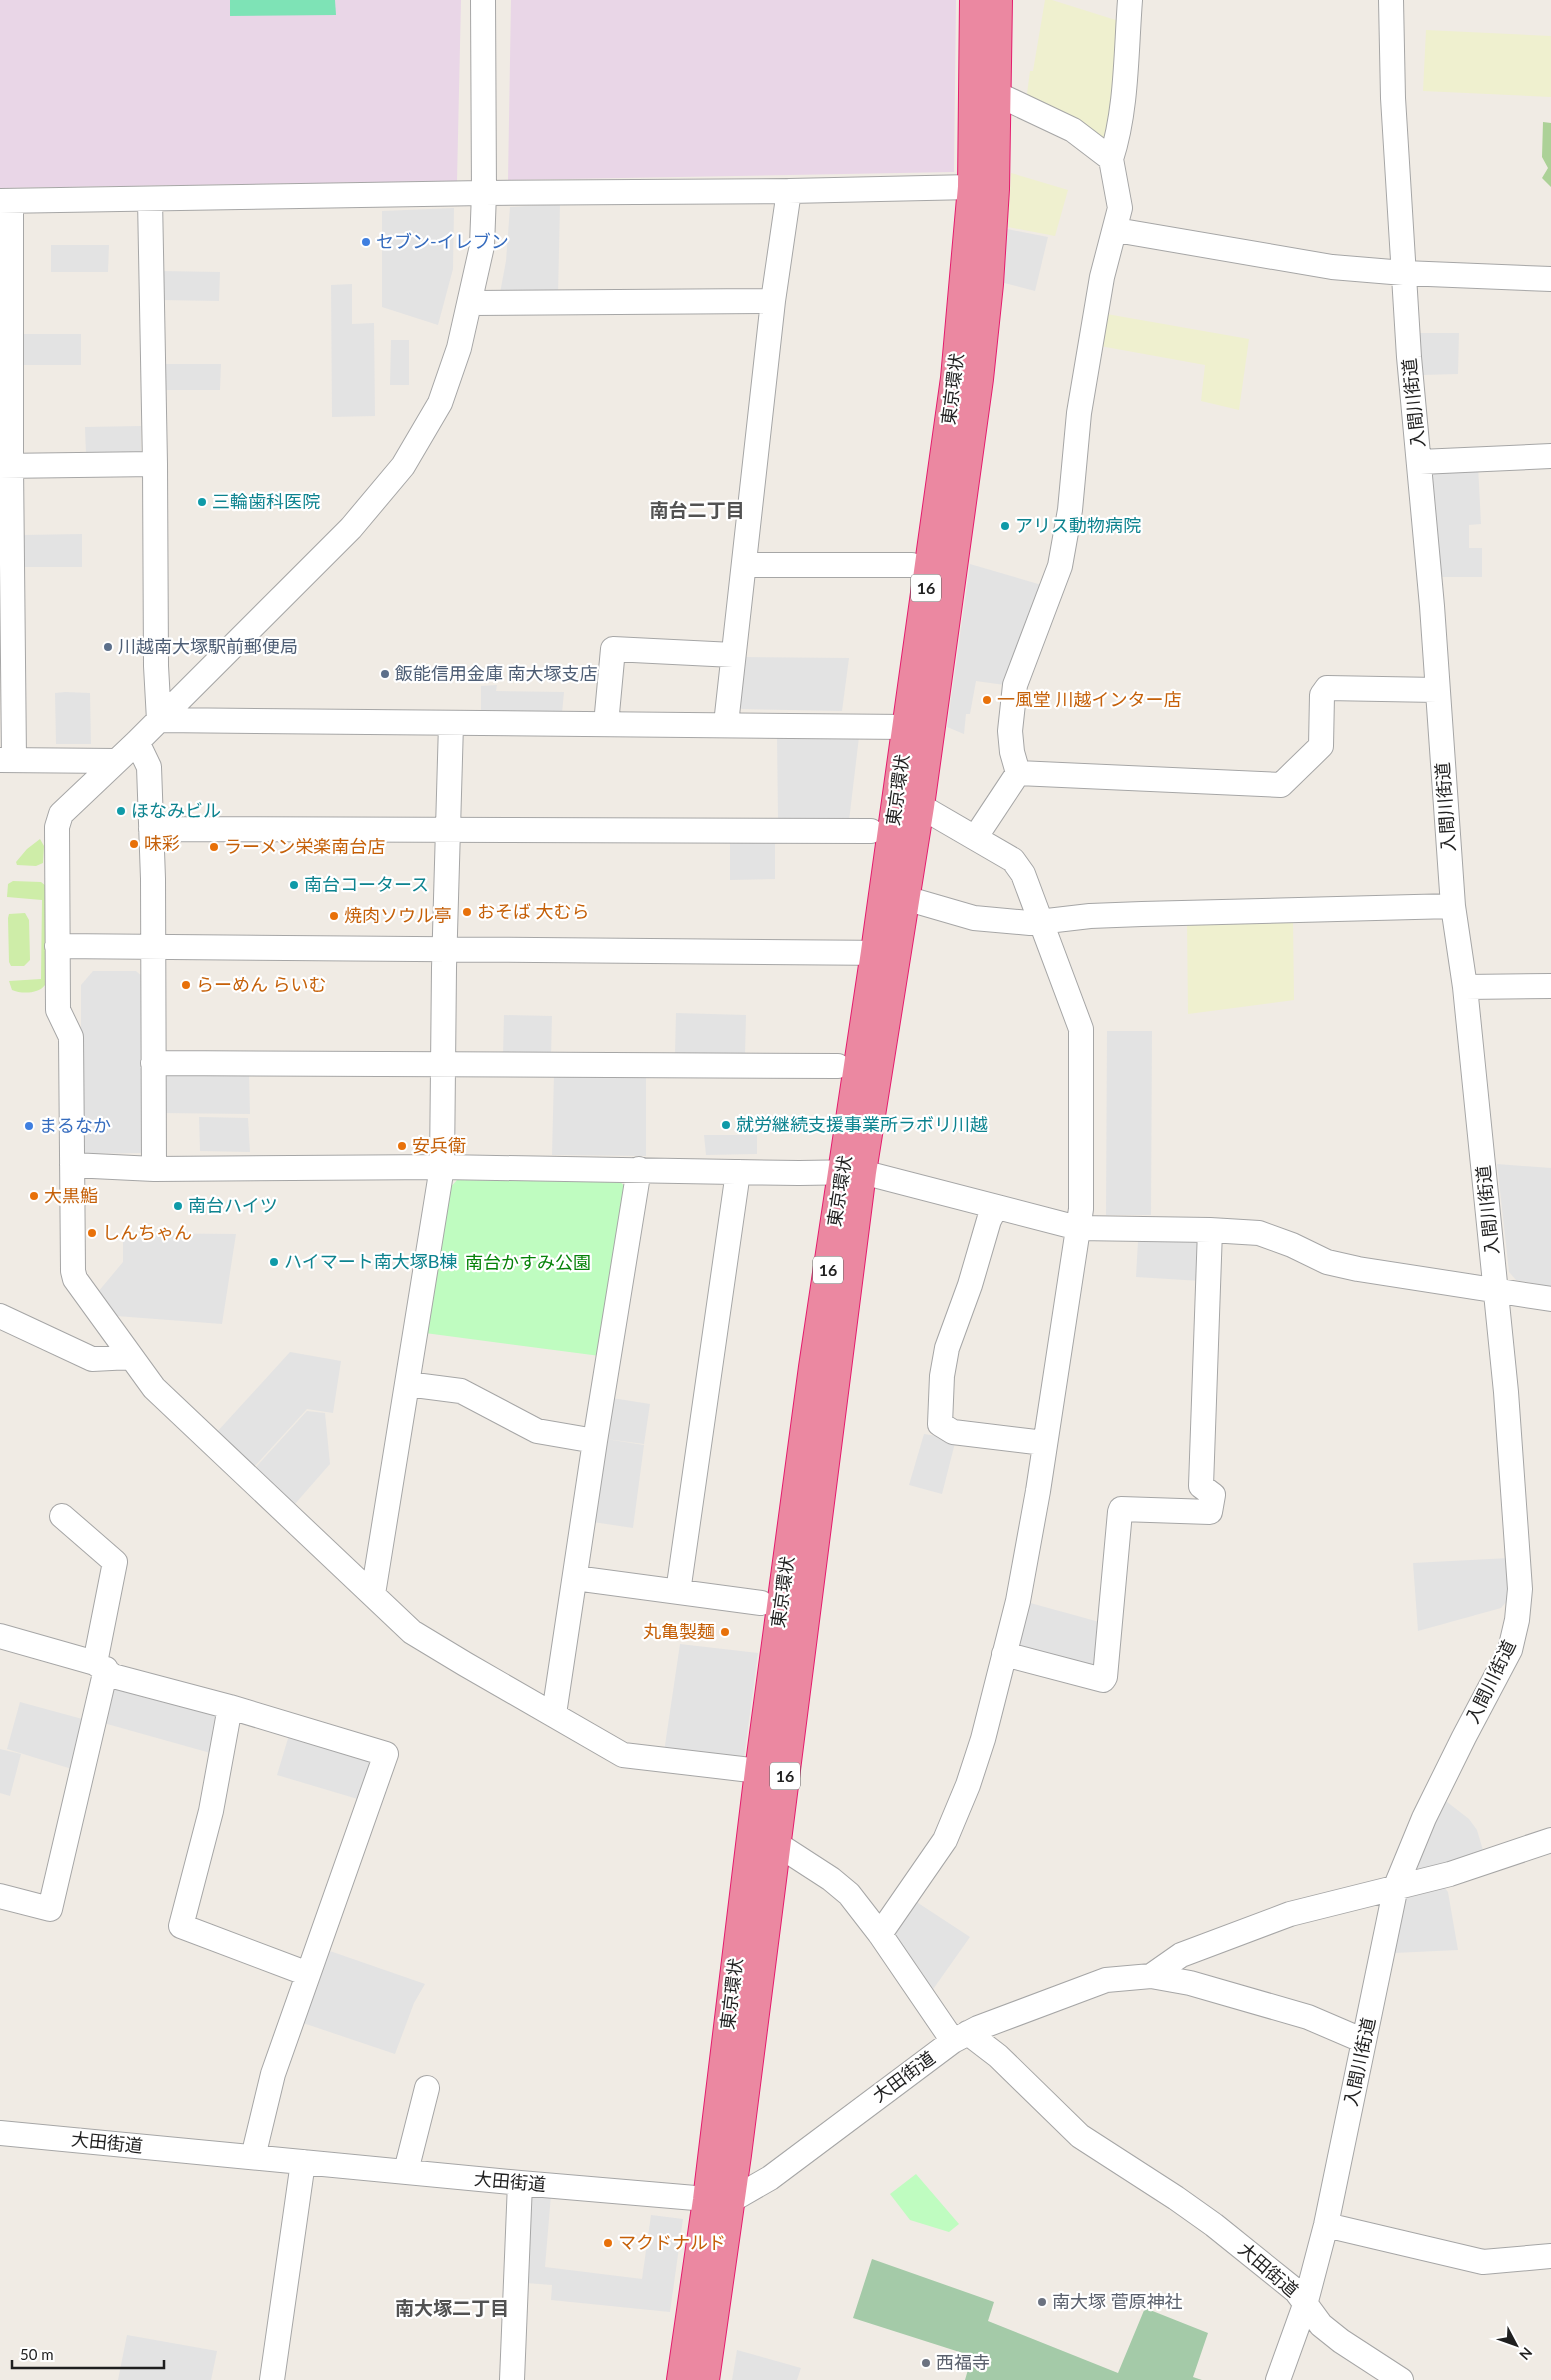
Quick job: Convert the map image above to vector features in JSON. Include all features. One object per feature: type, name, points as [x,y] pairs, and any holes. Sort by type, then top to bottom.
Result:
[{"type":"highway","name":"東京環状","points":[[681,2380],[718,2200],[777,1844],[852,1172],[886,952],[908,727],[955,378],[972,187],[974,0]]},
{"type":"highway","name":"東京環状","points":[[886,952],[905,898],[920,806],[975,408],[988,293],[995,190],[998,0]]},
{"type":"highway","name":"東京環状","points":[[705,2380],[718,2200],[759,1771],[813,1367],[852,1172]]},
{"type":"street","points":[[483,0],[484,193],[482,246],[471,303],[459,348],[440,403],[403,466],[351,528],[137,742],[61,814],[57,827],[58,1010],[71,1037],[73,1271],[75,1279],[154,1388],[412,1632],[623,1755],[759,1771]]},
{"type":"street","points":[[975,838],[1018,773],[1012,752],[1010,731],[1015,685],[1060,566],[1070,510],[1079,414],[1102,277],[1111,241],[1116,230],[1120,208],[1111,159],[1115,146],[1122,101],[1130,0]]},
{"type":"street","name":"入間川街道","points":[[1278,2380],[1305,2306],[1326,2224],[1396,1886],[1424,1818],[1510,1650],[1517,1620],[1520,1588],[1519,1547],[1496,1290],[1465,987],[1453,906],[1404,273],[1390,0]]},
{"type":"street","points":[[997,94],[1073,130],[1111,159]]},
{"type":"street","points":[[117,761],[7,759],[5,201],[972,187]]},
{"type":"street","points":[[726,724],[773,301],[789,191]]},
{"type":"street","points":[[150,199],[155,464],[156,666],[159,720]]},
{"type":"street","points":[[1116,230],[1295,262],[1404,273],[1551,279]]},
{"type":"street","points":[[471,303],[773,301]]},
{"type":"street","points":[[1420,462],[1551,456]]},
{"type":"street","points":[[5,466],[155,464]]},
{"type":"street","points":[[744,565],[912,566]]},
{"type":"street","points":[[606,724],[613,649],[733,655]]},
{"type":"street","points":[[1018,773],[1280,785],[1321,746],[1322,695],[1327,688],[1437,690]]},
{"type":"street","points":[[159,720],[908,727]]},
{"type":"street","points":[[373,1594],[442,1167],[444,950],[451,724]]},
{"type":"street","points":[[137,742],[149,767],[154,1168]]},
{"type":"street","points":[[880,1934],[936,1855],[957,1813],[983,1739],[1018,1601],[1081,1209],[1082,1029],[1023,874],[1013,860],[920,806]]},
{"type":"street","points":[[151,829],[871,831]]},
{"type":"street","points":[[905,898],[974,918],[1041,923],[1090,916],[1453,906]]},
{"type":"street","points":[[57,946],[886,952]]},
{"type":"street","points":[[1465,987],[1551,986]]},
{"type":"street","points":[[153,1063],[838,1066]]},
{"type":"street","points":[[72,1165],[154,1168],[442,1167],[852,1172],[1078,1228],[1210,1230],[1259,1233],[1292,1245],[1327,1262],[1358,1269],[1551,1299]]},
{"type":"street","points":[[554,1714],[595,1441],[639,1169]]},
{"type":"street","points":[[678,1592],[738,1172]]},
{"type":"street","points":[[996,1207],[988,1220],[970,1285],[948,1348],[942,1376],[940,1424],[953,1432],[1044,1443]]},
{"type":"street","points":[[1004,1654],[1103,1680],[1106,1677],[1121,1509],[1210,1512],[1213,1495],[1201,1486],[1210,1230]]},
{"type":"street","points":[[0,1316],[92,1359],[131,1357]]},
{"type":"street","points":[[407,1384],[461,1391],[537,1431],[595,1441]]},
{"type":"street","points":[[0,1896],[50,1910],[101,1666],[115,1562],[62,1516]]},
{"type":"street","points":[[575,1578],[761,1603]]},
{"type":"street","points":[[0,1636],[101,1666],[113,1676],[230,1707],[386,1754],[273,2074],[254,2158]]},
{"type":"street","points":[[230,1707],[211,1811],[181,1926],[308,1974]]},
{"type":"street","points":[[1151,1976],[1182,1955],[1290,1914],[1450,1874],[1551,1840]]},
{"type":"street","points":[[777,1844],[831,1879],[849,1894],[961,2037]]},
{"type":"street","name":"大田街道","points":[[0,2133],[718,2200],[770,2178],[819,2139],[961,2037],[1106,1980],[1151,1976],[1190,1984],[1308,2017],[1364,2041]]},
{"type":"street","name":"大田街道","points":[[961,2037],[998,2056],[1080,2136],[1214,2225],[1296,2291],[1305,2306],[1321,2325],[1341,2341],[1401,2380]]},
{"type":"street","points":[[406,2171],[427,2088]]},
{"type":"street","points":[[272,2380],[303,2162]]},
{"type":"street","points":[[512,2380],[520,2183]]},
{"type":"street","points":[[1326,2224],[1483,2262],[1551,2256]]},
{"type":"shaded area","points":[[0,0],[461,0],[457,181],[0,188]]},
{"type":"shaded area","points":[[511,0],[956,0],[954,172],[508,180]]},
{"type":"shaded area","points":[[560,204],[558,296],[500,293],[506,261],[510,207]]},
{"type":"shaded area","points":[[454,208],[453,269],[438,325],[382,307],[382,211]]},
{"type":"shaded area","points":[[1007,229],[1048,237],[1035,291],[1004,283]]},
{"type":"shaded area","points":[[51,245],[109,245],[108,272],[51,272]]},
{"type":"shaded area","points":[[160,271],[220,272],[219,301],[160,300]]},
{"type":"shaded area","points":[[352,284],[352,324],[374,323],[375,416],[332,417],[331,285]]},
{"type":"shaded area","points":[[1419,333],[1459,333],[1458,374],[1422,375]]},
{"type":"shaded area","points":[[20,334],[81,334],[81,365],[19,365]]},
{"type":"shaded area","points":[[391,340],[409,340],[409,385],[390,385]]},
{"type":"shaded area","points":[[160,364],[221,364],[220,390],[160,390]]},
{"type":"shaded area","points":[[141,426],[141,454],[86,455],[85,427]]},
{"type":"shaded area","points":[[1478,465],[1481,524],[1469,525],[1469,548],[1482,548],[1482,577],[1440,577],[1432,473]]},
{"type":"shaded area","points":[[82,534],[82,567],[21,567],[22,535]]},
{"type":"shaded area","points":[[970,564],[1045,586],[1005,685],[976,681],[970,714],[966,714],[964,734],[947,727]]},
{"type":"shaded area","points":[[741,657],[849,658],[842,711],[742,709],[736,704]]},
{"type":"shaded area","points":[[497,685],[496,691],[564,692],[562,713],[481,712],[481,686]]},
{"type":"shaded area","points":[[55,693],[90,693],[91,744],[56,744]]},
{"type":"shaded area","points":[[777,735],[859,737],[849,821],[778,820]]},
{"type":"shaded area","points":[[775,837],[775,879],[730,880],[730,838]]},
{"type":"shaded area","points":[[93,971],[136,971],[143,977],[143,1153],[81,1154],[81,985]]},
{"type":"shaded area","points":[[676,1013],[746,1015],[745,1056],[675,1054]]},
{"type":"shaded area","points":[[504,1015],[552,1016],[551,1057],[503,1056]]},
{"type":"shaded area","points":[[1107,1031],[1152,1031],[1151,1215],[1106,1215]]},
{"type":"shaded area","points":[[249,1073],[250,1114],[161,1113],[164,1074]]},
{"type":"shaded area","points":[[554,1074],[646,1075],[646,1156],[552,1155]]},
{"type":"shaded area","points":[[199,1117],[248,1118],[250,1152],[200,1151]]},
{"type":"shaded area","points":[[704,1135],[757,1135],[757,1154],[706,1155]]},
{"type":"shaded area","points":[[1497,1164],[1551,1168],[1551,1287],[1516,1280],[1509,1272]]},
{"type":"shaded area","points":[[123,1233],[236,1234],[222,1324],[116,1316],[98,1292],[123,1262]]},
{"type":"shaded area","points":[[1203,1239],[1201,1281],[1136,1277],[1138,1241]]},
{"type":"shaded area","points":[[290,1352],[341,1361],[333,1413],[307,1409],[254,1467],[216,1433]]},
{"type":"shaded area","points":[[612,1398],[650,1404],[644,1444],[606,1439]]},
{"type":"shaded area","points":[[307,1411],[325,1413],[330,1464],[294,1505],[255,1468]]},
{"type":"shaded area","points":[[924,1434],[956,1439],[942,1494],[909,1485]]},
{"type":"shaded area","points":[[606,1439],[644,1445],[633,1528],[593,1522]]},
{"type":"shaded area","points":[[1509,1558],[1511,1576],[1507,1601],[1501,1608],[1418,1631],[1413,1563]]},
{"type":"shaded area","points":[[1023,1601],[1103,1623],[1099,1668],[1017,1652]]},
{"type":"shaded area","points":[[680,1644],[758,1653],[744,1758],[664,1752]]},
{"type":"shaded area","points":[[110,1682],[212,1711],[222,1719],[214,1754],[100,1722]]},
{"type":"shaded area","points":[[20,1702],[86,1720],[75,1770],[7,1749]]},
{"type":"shaded area","points":[[289,1735],[369,1760],[372,1767],[361,1800],[277,1775]]},
{"type":"shaded area","points":[[0,1749],[21,1754],[10,1796],[0,1793]]},
{"type":"shaded area","points":[[1442,1798],[1469,1819],[1477,1830],[1485,1857],[1417,1876],[1410,1870]]},
{"type":"shaded area","points":[[1441,1883],[1448,1892],[1458,1950],[1394,1953],[1407,1890]]},
{"type":"shaded area","points":[[912,1899],[970,1937],[929,1995],[886,1934]]},
{"type":"shaded area","points":[[327,1950],[425,1984],[414,2003],[395,2054],[303,2023]]},
{"type":"shaded area","points":[[531,2193],[551,2195],[545,2267],[642,2279],[651,2215],[683,2219],[670,2312],[551,2300],[552,2285],[526,2283]]},
{"type":"shaded area","points":[[127,2335],[217,2351],[211,2380],[118,2380]]},
{"type":"shaded area","points":[[737,2350],[801,2368],[797,2380],[732,2380]]},
{"type":"green space","points":[[230,0],[335,0],[336,15],[230,16]]},
{"type":"green space","points":[[1045,0],[1052,0],[1122,22],[1107,146],[1026,101],[1030,71],[1033,71]]},
{"type":"green space","points":[[1426,30],[1551,36],[1551,97],[1423,91]]},
{"type":"green space","points":[[1543,122],[1551,123],[1551,187],[1542,178],[1548,168],[1542,157]]},
{"type":"green space","points":[[1011,173],[1068,190],[1055,236],[1008,227]]},
{"type":"green space","points":[[1101,313],[1249,339],[1239,410],[1201,401],[1205,365],[1100,346]]},
{"type":"green space","points":[[40,839],[44,846],[43,863],[36,866],[17,865],[16,862],[27,849]]},
{"type":"green space","points":[[13,881],[41,882],[46,886],[45,985],[34,992],[25,993],[12,990],[9,981],[41,979],[42,900],[7,897],[8,884]]},
{"type":"green space","points":[[25,913],[29,920],[30,960],[24,966],[11,966],[9,962],[9,914]]},
{"type":"green space","points":[[1293,918],[1294,1000],[1188,1014],[1187,920]]},
{"type":"green space","name":"南台かすみ公園","points":[[457,1180],[620,1182],[627,1188],[600,1356],[425,1333],[448,1190]]},
{"type":"green space","points":[[916,2174],[959,2224],[949,2232],[910,2220],[890,2194]]},
{"type":"green space","points":[[872,2259],[994,2302],[988,2321],[1118,2373],[1145,2308],[1208,2333],[1193,2377],[1202,2380],[965,2380],[972,2356],[853,2318]]},
{"type":"place","name":"セブン-イレブン","points":[[366,242]]},
{"type":"place","name":"三輪歯科医院","points":[[202,502]]},
{"type":"place","name":"アリス動物病院","points":[[1005,526]]},
{"type":"place","name":"川越南大塚駅前郵便局","points":[[108,647]]},
{"type":"place","name":"飯能信用金庫 南大塚支店","points":[[385,674]]},
{"type":"place","name":"一風堂 川越インター店","points":[[987,700]]},
{"type":"place","name":"ほなみビル","points":[[121,811]]},
{"type":"place","name":"味彩","points":[[134,844]]},
{"type":"place","name":"ラーメン栄楽南台店","points":[[214,847]]},
{"type":"place","name":"南台コータース","points":[[294,885]]},
{"type":"place","name":"おそば 大むら","points":[[467,912]]},
{"type":"place","name":"焼肉ソウル亭","points":[[334,916]]},
{"type":"place","name":"らーめん らいむ","points":[[186,985]]},
{"type":"place","name":"就労継続支援事業所ラボリ川越","points":[[726,1125]]},
{"type":"place","name":"まるなか","points":[[29,1126]]},
{"type":"place","name":"安兵衛","points":[[402,1146]]},
{"type":"place","name":"大黒鮨","points":[[34,1196]]},
{"type":"place","name":"南台ハイツ","points":[[178,1206]]},
{"type":"place","name":"しんちゃん","points":[[92,1233]]},
{"type":"place","name":"ハイマート南大塚B棟","points":[[274,1262]]},
{"type":"place","name":"丸亀製麺","points":[[725,1632]]},
{"type":"place","name":"マクドナルド","points":[[608,2243]]},
{"type":"place","name":"南大塚 菅原神社","points":[[1042,2302]]},
{"type":"place","name":"西福寺","points":[[926,2363]]},
{"type":"district","name":"南台二丁目","points":[[697,510]]},
{"type":"district","name":"南大塚二丁目","points":[[452,2308]]}]
